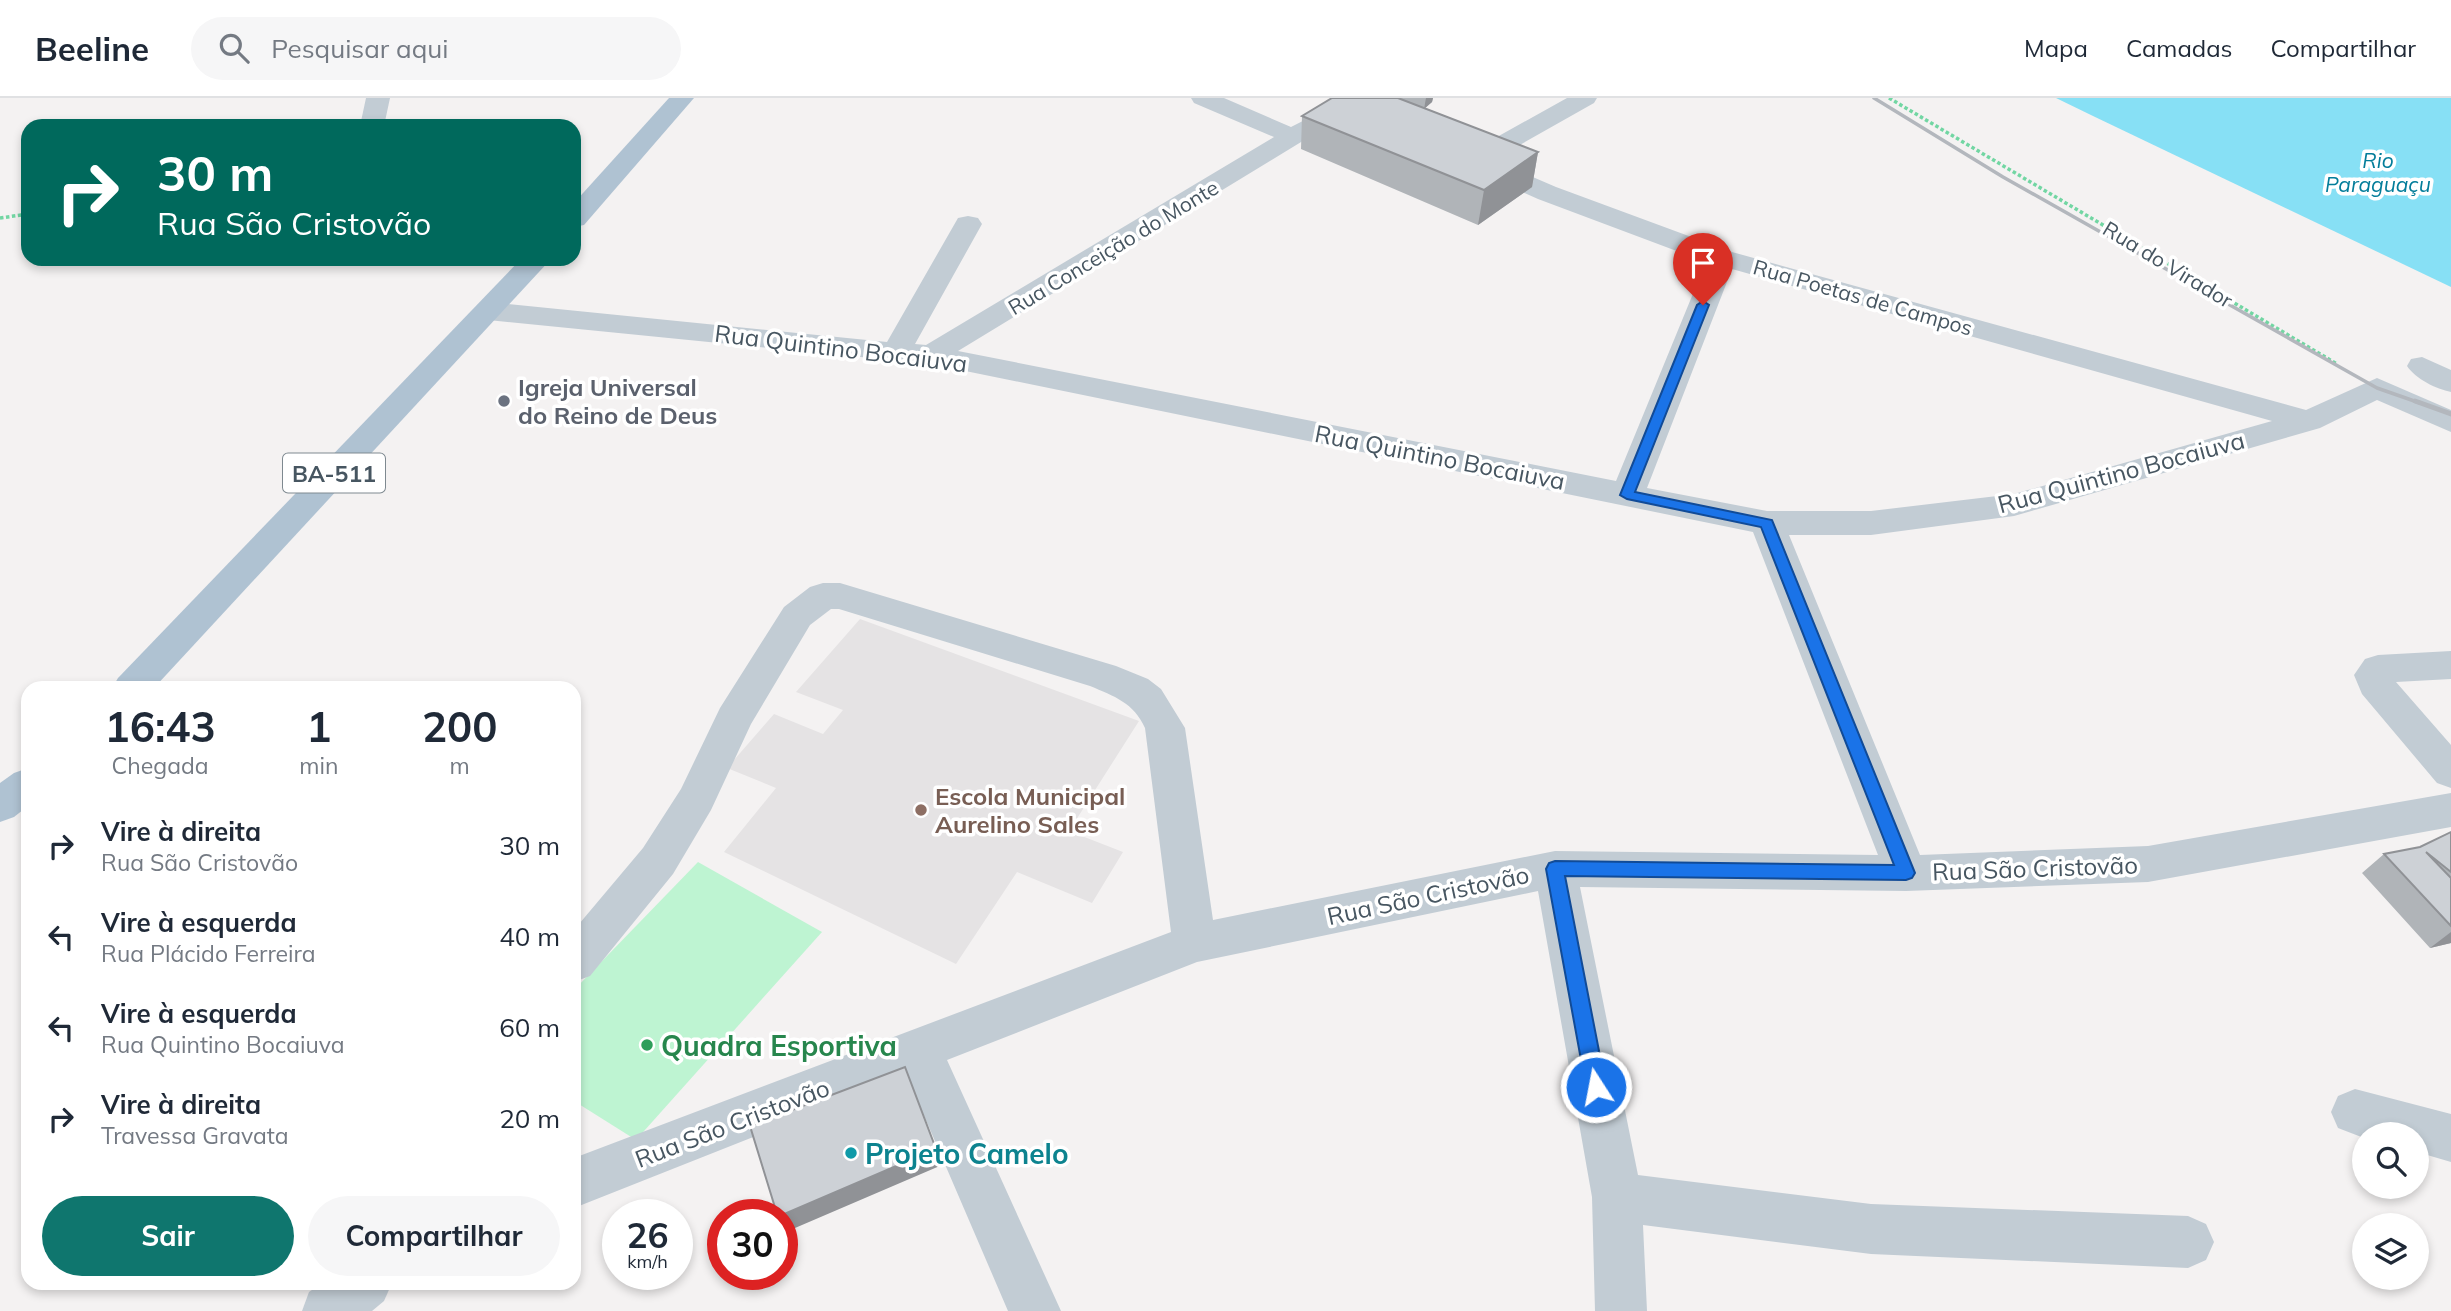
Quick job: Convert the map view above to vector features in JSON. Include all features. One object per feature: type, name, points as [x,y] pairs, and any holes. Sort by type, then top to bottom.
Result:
[{"type":"main road","points":[[581,211],[682,98]]},
{"type":"main road","name":"BA-511","points":[[138,681],[530,266]]},
{"type":"main road","points":[[0,806],[21,790]]},
{"type":"street","points":[[374,119],[378,98]]},
{"type":"street","points":[[1203,98],[1305,130]]},
{"type":"street","points":[[1263,98],[1305,130]]},
{"type":"street","name":"Rua Poetas de Campos","points":[[1585,98],[1460,155],[1548,193],[1722,258],[2309,421]]},
{"type":"street","points":[[1359,102],[1387,122]]},
{"type":"street","name":"Rua Conceição do Monte","points":[[931,355],[1305,130],[1359,102]]},
{"type":"street","points":[[897,350],[968,223]]},
{"type":"street","points":[[1627,495],[1722,258]]},
{"type":"street","name":"Rua Quintino Bocaiuva","points":[[488,310],[931,355],[1767,523],[1871,523],[2014,505],[2309,421],[2377,388]]},
{"type":"street","points":[[2422,366],[2451,383]]},
{"type":"street","points":[[2377,388],[2451,422]]},
{"type":"street","points":[[1767,523],[1906,873]]},
{"type":"street","points":[[581,954],[658,861],[697,797],[734,719],[797,616],[824,596],[840,596],[1103,676],[1135,689],[1153,702],[1165,728],[1194,943]]},
{"type":"street","points":[[2451,665],[2378,669],[2374,675],[2375,684],[2451,772]]},
{"type":"street","name":"Rua São Cristovão","points":[[581,1180],[1194,943],[1555,869],[1906,873],[2148,864],[2451,810]]},
{"type":"street","points":[[1555,869],[1617,1197],[1621,1311]]},
{"type":"street","points":[[919,1050],[1035,1311]]},
{"type":"street","points":[[2355,1112],[2451,1138]]},
{"type":"street","points":[[1617,1197],[1871,1229],[2188,1242]]},
{"type":"street","points":[[328,1311],[356,1290]]},
{"type":"path","name":"Rua do Virador","points":[[1889,98],[2377,388]]},
{"type":"path","points":[[0,218],[21,215]]},
{"type":"shaded area","name":"Escola Municipal Aurelino Sales","points":[[860,619],[1139,721],[1069,831],[1123,852],[1092,903],[1017,872],[956,964],[724,852],[776,788],[727,768],[774,714],[823,734],[843,710],[796,692]]},
{"type":"green space","name":"Quadra Esportiva","points":[[698,862],[822,932],[636,1140],[581,1105],[581,983]]},
{"type":"water","name":"Rio Paraguaçu","points":[[2056,98],[2451,98],[2451,287],[2093,116]]},
{"type":"building","points":[[1332,98],[1398,98],[1538,152],[1484,190],[1302,116]]},
{"type":"building","points":[[2451,832],[2451,872],[2426,852],[2451,878],[2451,926],[2384,854],[2420,847]]},
{"type":"building","name":"Projeto Camelo","points":[[905,1067],[936,1149],[798,1208],[798,1199],[772,1199],[750,1126]]},
{"type":"railway","points":[[1874,98],[2003,177],[2377,388],[2420,403]]},
{"type":"railway","points":[[2415,401],[2451,414]]},
{"type":"place","name":"Igreja Universal do Reino de Deus","points":[[504,401]]},
{"type":"place","name":"Escola Municipal Aurelino Sales","points":[[921,810]]},
{"type":"place","name":"Quadra Esportiva","points":[[647,1045]]},
{"type":"place","name":"Projeto Camelo","points":[[851,1153]]},
{"type":"route","points":[[1596,1087],[1555,869],[1906,873],[1767,523],[1627,495],[1703,305]]}]
